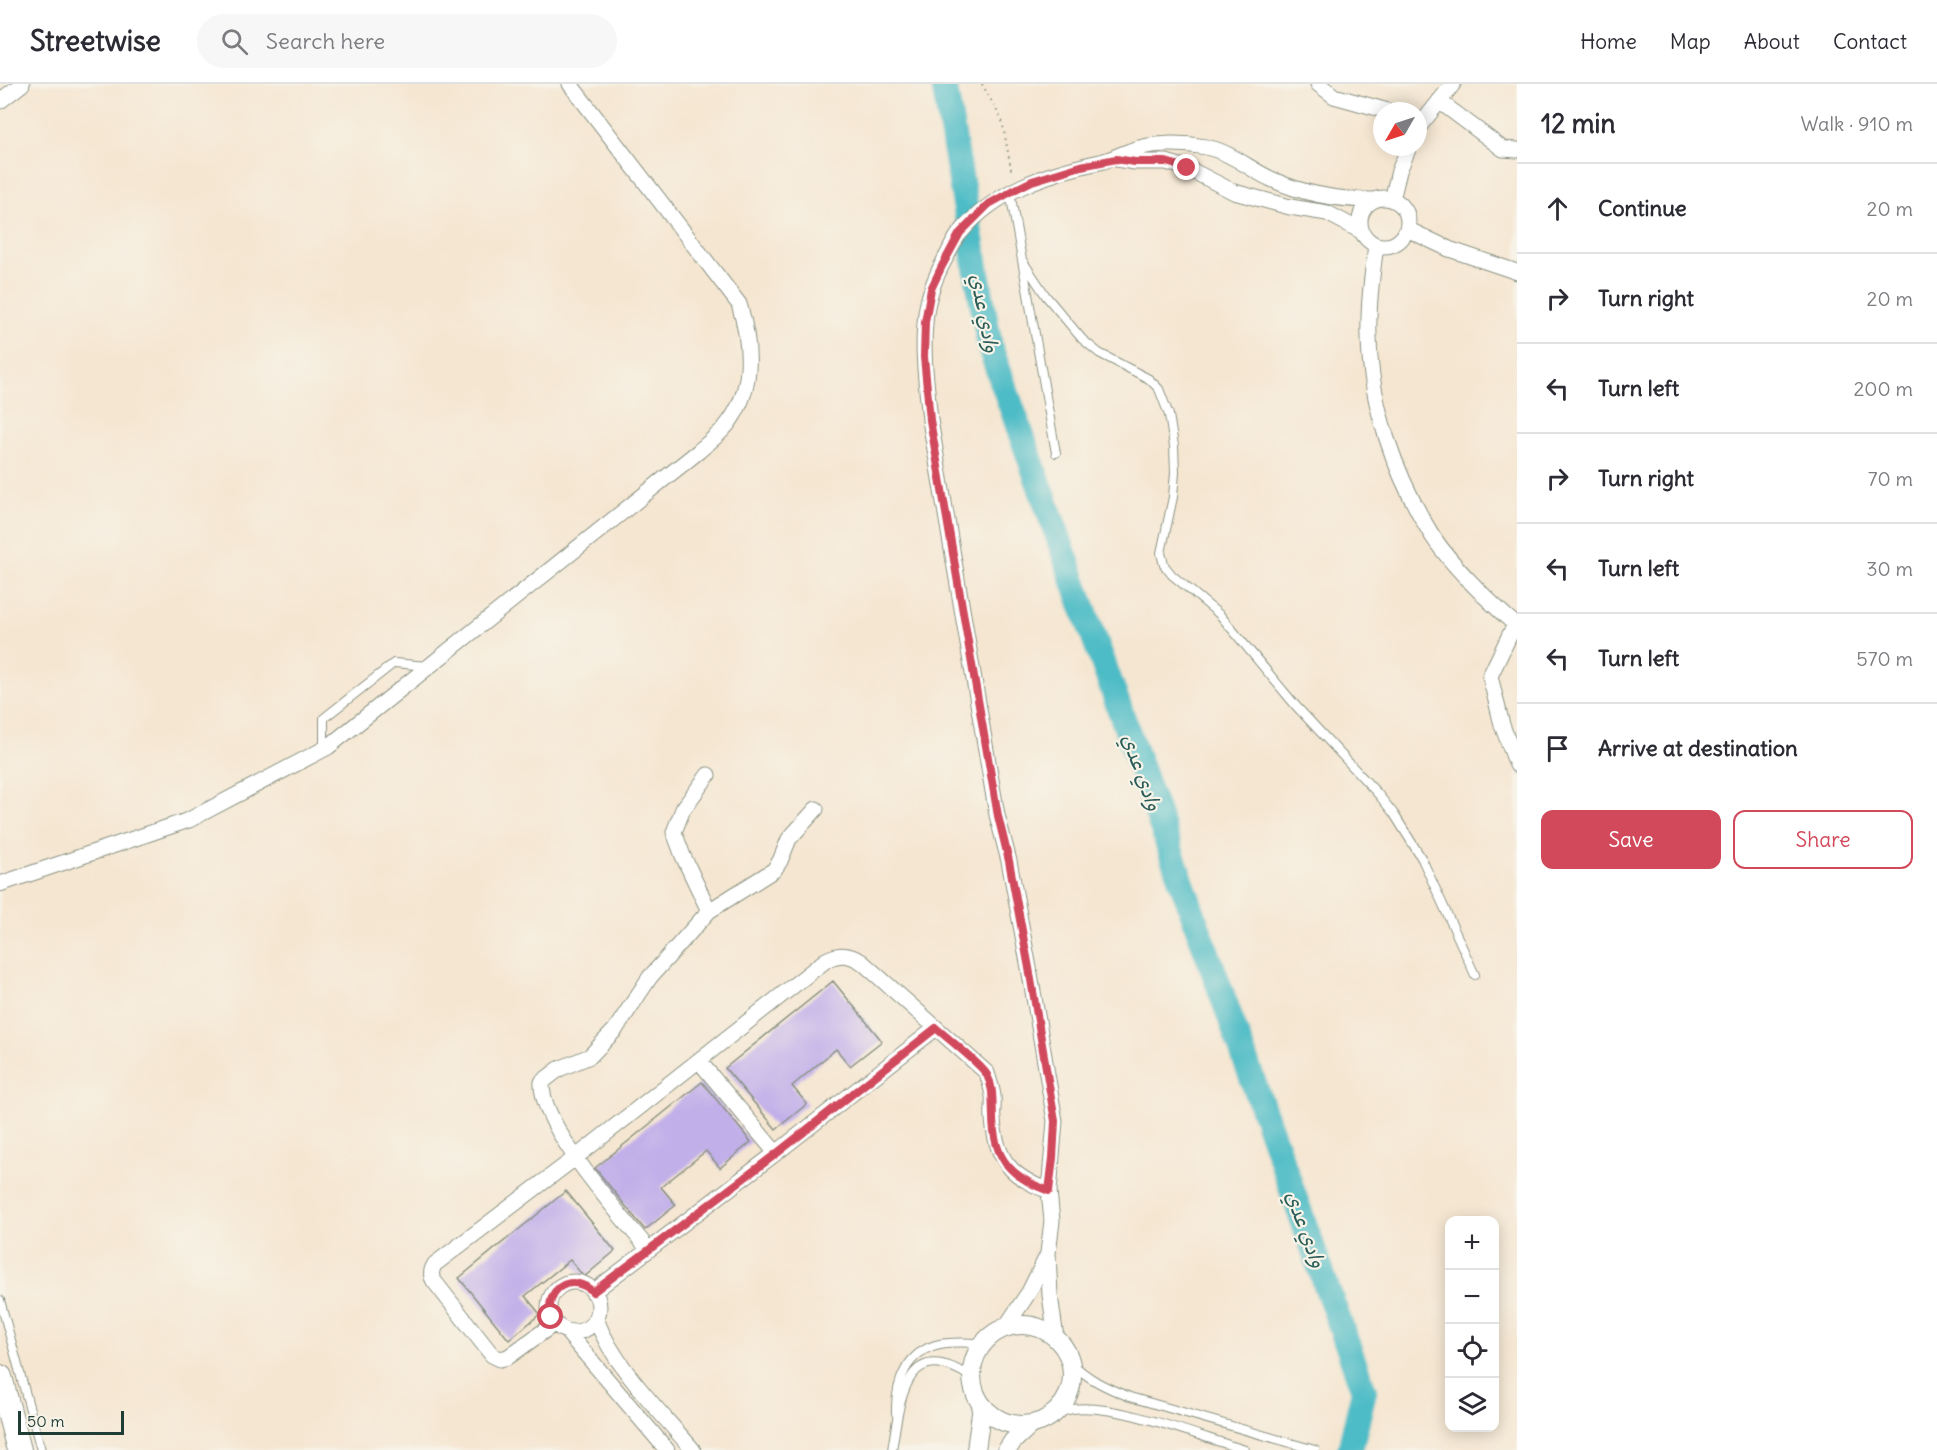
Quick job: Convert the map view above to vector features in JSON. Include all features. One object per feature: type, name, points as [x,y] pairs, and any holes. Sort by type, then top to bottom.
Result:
[{"type":"highway","points":[[0,1377],[19,1450]]},
{"type":"street","points":[[0,102],[22,84]]},
{"type":"street","points":[[0,884],[189,820],[324,750],[713,439],[730,421],[744,391],[750,358],[745,323],[739,304],[570,84]]},
{"type":"street","points":[[1318,84],[1334,96],[1373,107]]},
{"type":"street","points":[[1427,115],[1453,84]]},
{"type":"street","points":[[1439,101],[1503,149],[1517,150]]},
{"type":"street","points":[[1056,1338],[1050,1295],[1048,1253],[1052,1221],[1049,1191],[1055,1121],[1047,1065],[977,700],[930,420],[924,357],[925,322],[931,289],[960,233],[989,204],[1032,181],[1081,166],[1116,159],[1131,150],[1160,145],[1183,144],[1221,150],[1280,183],[1334,198],[1392,200],[1405,210],[1408,222],[1405,235],[1395,244],[1376,245],[1361,231],[1327,213],[1290,207],[1234,192],[1187,168],[1166,162],[1135,162],[1116,159]]},
{"type":"street","points":[[1392,200],[1405,156]]},
{"type":"street","points":[[1361,231],[1362,210],[1373,200]]},
{"type":"street","points":[[1407,229],[1449,249],[1517,272]]},
{"type":"street","points":[[1376,245],[1370,295],[1369,338],[1382,422],[1398,471],[1431,534],[1500,612],[1516,625],[1490,675],[1502,725],[1517,765]]},
{"type":"street","points":[[708,775],[683,809],[674,832],[709,911]]},
{"type":"street","points":[[648,1249],[575,1158],[550,1116],[541,1094],[542,1082],[559,1069],[590,1056],[615,1030],[650,977],[709,911],[774,870],[789,838],[816,810]]},
{"type":"street","points":[[596,1319],[580,1332],[560,1327],[508,1357],[495,1358],[434,1281],[431,1272],[435,1264],[575,1158],[826,960],[843,955],[851,956],[862,962],[987,1073],[993,1095],[995,1143],[1004,1162],[1029,1184],[1049,1191]]},
{"type":"street","points":[[593,1292],[776,1154],[936,1028]]},
{"type":"street","points":[[699,1061],[776,1154]]},
{"type":"street","points":[[1005,1328],[1029,1292],[1048,1253]]},
{"type":"street","points":[[667,1450],[560,1327],[549,1310],[552,1296],[561,1286],[575,1283],[588,1287],[593,1292],[598,1305],[596,1319],[602,1334],[628,1373],[693,1450]]},
{"type":"street","points":[[1018,1325],[1044,1330],[1056,1338],[1070,1361],[1072,1375],[1070,1389],[1064,1402],[1055,1413],[1043,1421],[1030,1425],[1017,1425],[1004,1422],[982,1406],[975,1392],[972,1365],[983,1343],[993,1334],[1018,1325]]},
{"type":"street","points":[[976,1450],[982,1406]]},
{"type":"street","points":[[1007,1450],[1030,1425]]},
{"type":"lane","points":[[1013,191],[1022,260],[1056,453]]},
{"type":"lane","points":[[1022,260],[1046,296],[1082,339],[1099,353],[1149,379],[1159,389],[1169,415],[1175,471],[1173,497],[1161,553],[1164,565],[1220,615],[1296,706],[1394,814],[1422,859],[1475,975]]},
{"type":"lane","points":[[324,750],[324,718],[386,669],[394,663],[431,666]]},
{"type":"lane","points":[[0,1300],[41,1450]]},
{"type":"lane","points":[[897,1421],[896,1404],[899,1385],[904,1369],[914,1357],[926,1348],[940,1344],[983,1343]]},
{"type":"lane","points":[[1070,1361],[1080,1372],[1130,1398],[1315,1450]]},
{"type":"lane","points":[[892,1450],[909,1378],[916,1370],[926,1364],[937,1362],[948,1364],[972,1378]]},
{"type":"lane","points":[[1055,1413],[1074,1409],[1102,1410],[1156,1423],[1245,1450]]},
{"type":"path","points":[[982,84],[1002,120],[1013,191]]},
{"type":"building","points":[[833,981],[882,1041],[850,1066],[836,1049],[792,1086],[807,1104],[776,1129],[725,1068]]},
{"type":"building","points":[[702,1082],[751,1142],[720,1168],[706,1151],[661,1187],[676,1205],[645,1230],[595,1168]]},
{"type":"building","points":[[566,1191],[615,1251],[584,1277],[570,1260],[525,1296],[540,1314],[509,1340],[459,1278]]},
{"type":"waterway","name":"وادي عدي","points":[[944,84],[990,347],[1364,1391],[1350,1450]]},
{"type":"route","points":[[551,1317],[549,1303],[561,1286],[568,1283],[582,1284],[593,1292],[776,1154],[936,1028],[987,1073],[993,1095],[995,1143],[1004,1162],[1029,1184],[1049,1191],[1055,1121],[1047,1065],[977,700],[930,420],[924,357],[925,322],[931,289],[942,266],[960,233],[989,204],[1032,181],[1081,166],[1116,159],[1135,162],[1166,162],[1187,168]]}]
